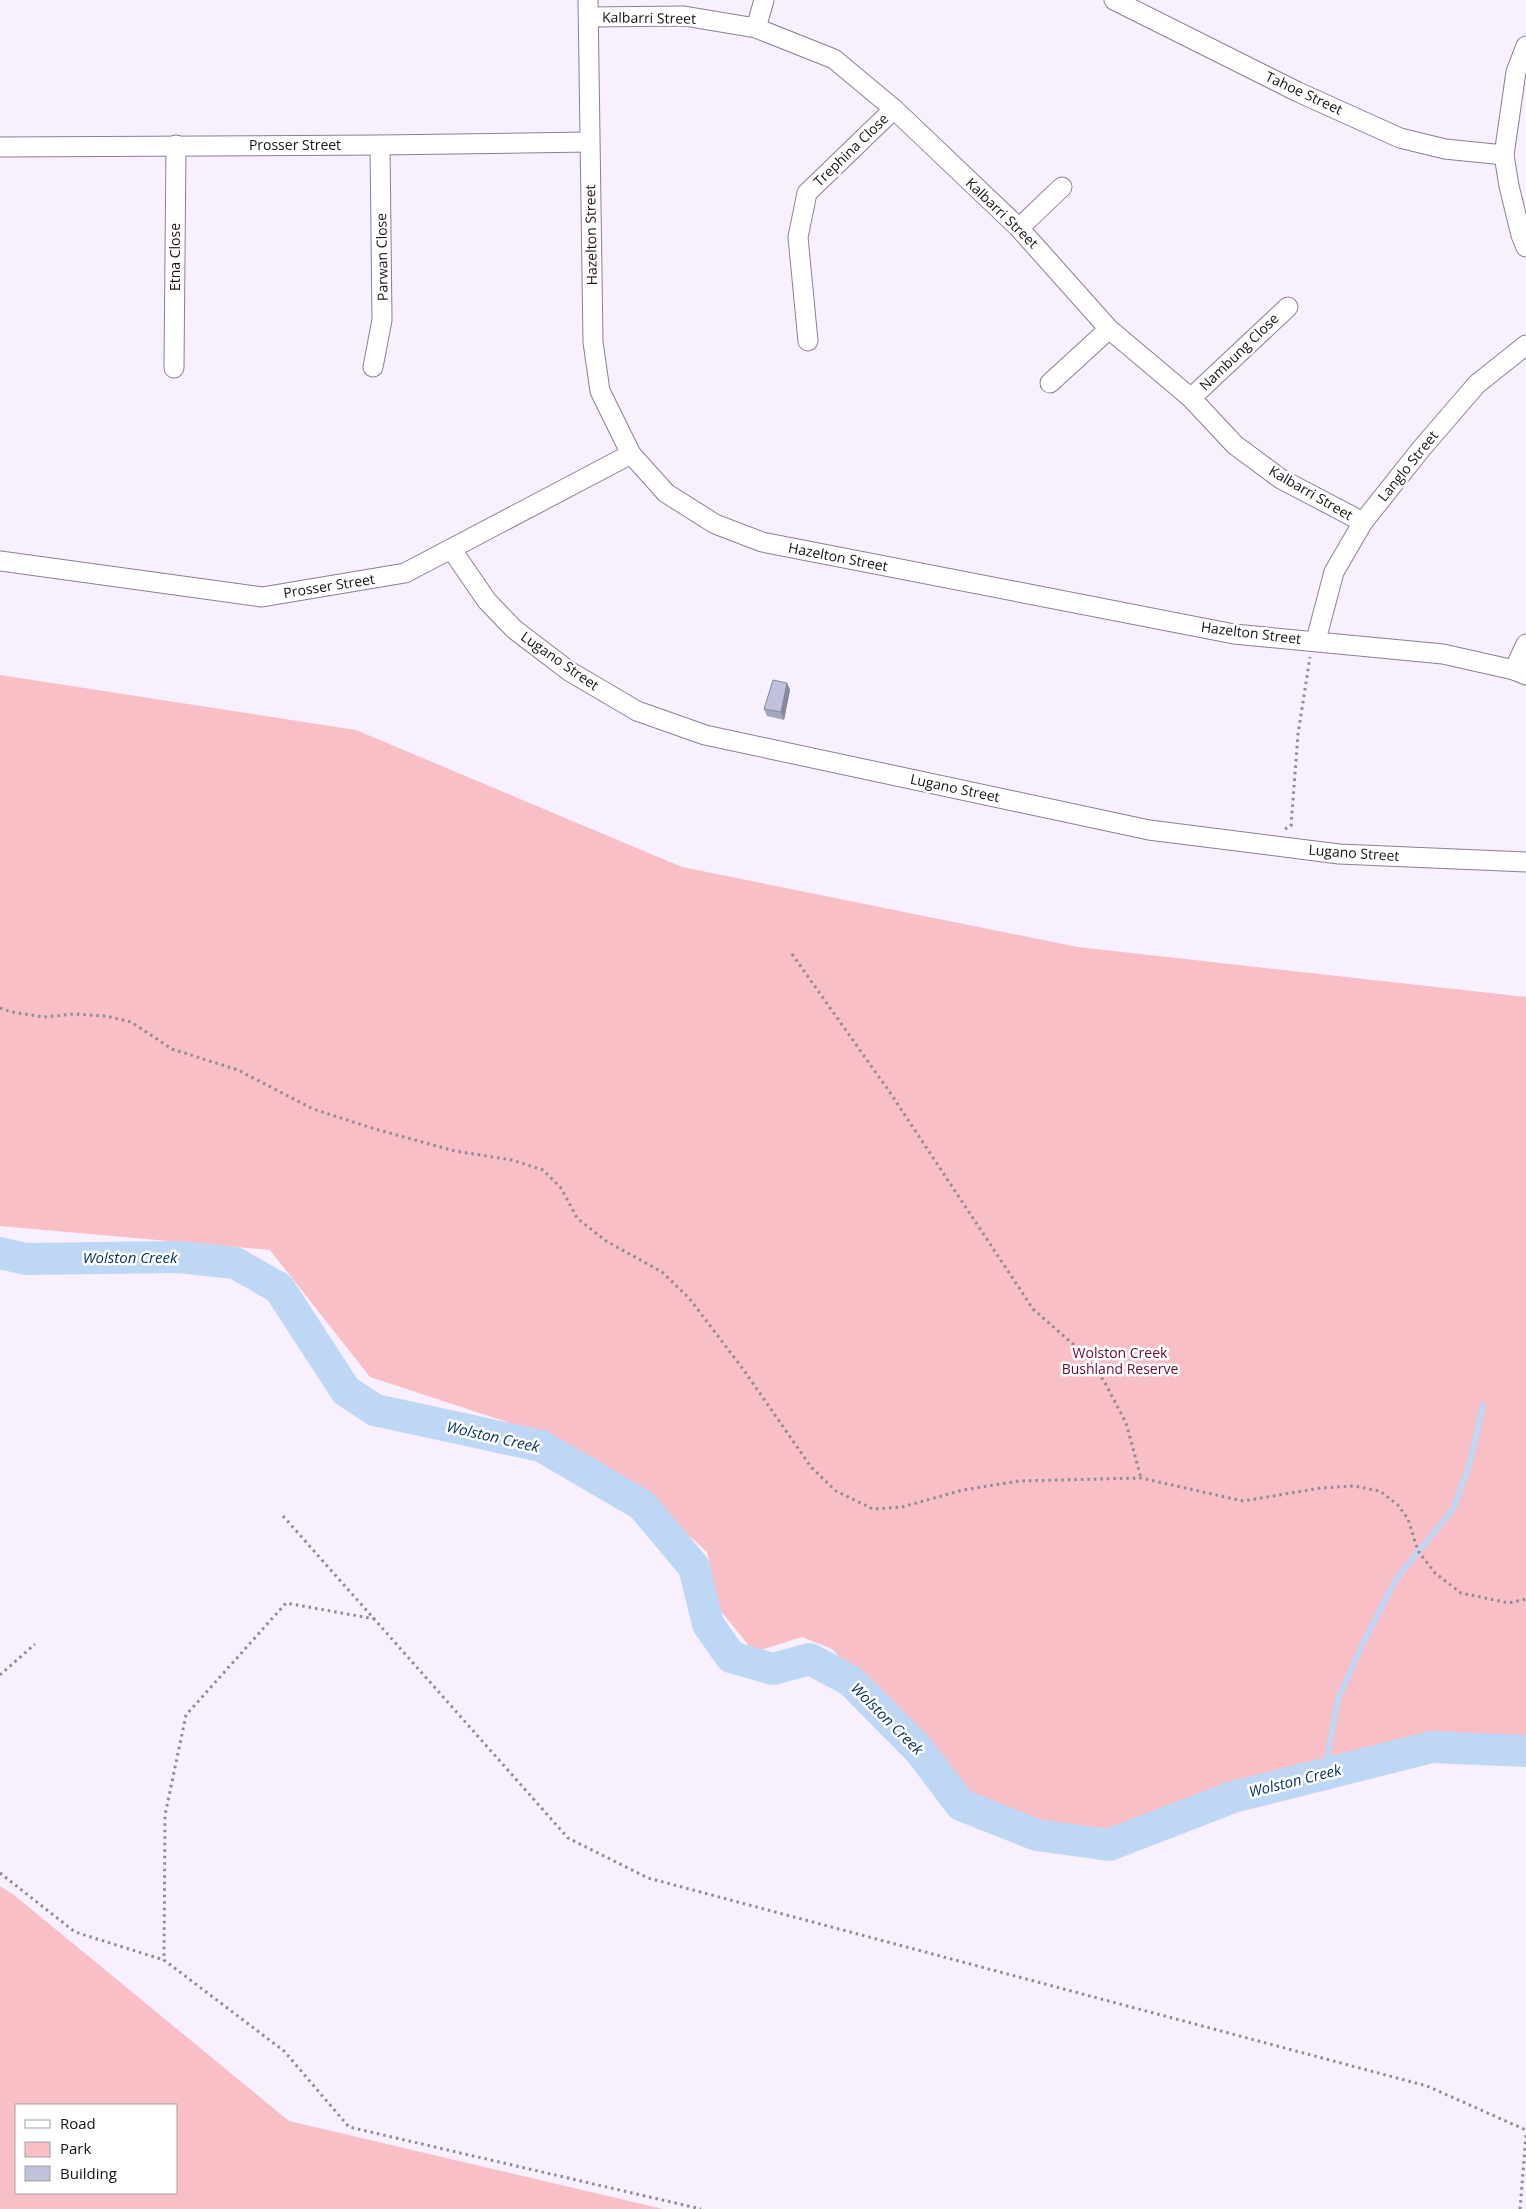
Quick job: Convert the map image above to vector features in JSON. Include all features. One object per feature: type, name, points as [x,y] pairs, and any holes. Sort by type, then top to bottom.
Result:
[{"type":"street","points":[[756,28],[764,0]]},
{"type":"street","name":"Tahoe Street","points":[[1114,0],[1298,92],[1400,138],[1445,149],[1504,155]]},
{"type":"street","name":"Kalbarri Street","points":[[589,9],[684,16],[756,28],[834,59],[894,109],[1019,228],[1109,329],[1192,398],[1235,445],[1273,473],[1363,522]]},
{"type":"street","name":"Hazelton Street","points":[[589,9],[589,142],[593,342],[600,391],[631,454],[666,493],[715,524],[762,542],[1234,634],[1316,640],[1443,654],[1520,673]]},
{"type":"street","points":[[1526,46],[1516,72],[1504,155],[1509,186],[1521,235],[1526,247]]},
{"type":"street","name":"Trephina Close","points":[[808,340],[798,237],[806,193],[894,109]]},
{"type":"street","name":"Prosser Street","points":[[0,146],[380,145],[589,142]]},
{"type":"street","name":"Etna Close","points":[[174,368],[176,145]]},
{"type":"street","name":"Parwan Close","points":[[373,367],[382,320],[380,145]]},
{"type":"street","points":[[1019,228],[1062,187]]},
{"type":"street","name":"Nambung Close","points":[[1192,398],[1288,307]]},
{"type":"street","points":[[1050,383],[1109,329]]},
{"type":"street","name":"Langlo Street","points":[[1316,640],[1334,572],[1363,522],[1421,449],[1478,384],[1526,344]]},
{"type":"street","name":"Prosser Street","points":[[0,561],[262,597],[405,573],[452,550],[631,454]]},
{"type":"street","name":"Lugano Street","points":[[452,550],[487,600],[514,629],[569,671],[637,712],[705,735],[1140,828],[1339,854],[1526,862]]},
{"type":"street","points":[[1520,673],[1526,644]]},
{"type":"path","points":[[1278,846],[1283,830],[1291,826],[1298,734],[1310,654],[1316,640]]},
{"type":"path","points":[[792,954],[891,1094],[1033,1309],[1082,1352],[1104,1381],[1126,1423],[1141,1478]]},
{"type":"path","points":[[0,1008],[12,1012],[44,1017],[74,1014],[106,1016],[131,1022],[172,1049],[238,1070],[313,1109],[454,1151],[512,1160],[544,1170],[561,1188],[577,1218],[606,1241],[662,1272],[689,1298],[728,1349],[811,1467],[836,1490],[873,1509],[902,1507],[963,1490],[1019,1481],[1141,1478],[1243,1501],[1321,1488],[1354,1486],[1380,1490],[1398,1505],[1408,1519],[1418,1551],[1435,1573],[1461,1593],[1509,1603],[1526,1599]]},
{"type":"path","points":[[283,1516],[568,1838],[648,1878],[1427,2086],[1526,2130]]},
{"type":"path","points":[[164,1960],[165,1816],[186,1715],[286,1603],[375,1619]]},
{"type":"path","points":[[0,1675],[35,1644]]},
{"type":"path","points":[[0,1873],[75,1932],[164,1960],[284,2051],[349,2127],[701,2209]]},
{"type":"path","points":[[1520,2209],[1526,2135]]},
{"type":"green space","name":"Wolston Creek Bushland Reserve","points":[[0,675],[356,730],[682,867],[1078,947],[1526,997],[1526,1742],[1430,1739],[1231,1785],[1110,1831],[1038,1824],[969,1796],[832,1649],[802,1637],[754,1652],[720,1610],[707,1552],[652,1502],[531,1430],[370,1377],[270,1250],[0,1226]]},
{"type":"green space","points":[[0,1886],[14,1895],[289,2121],[663,2209],[0,2209]]},
{"type":"building","points":[[773,680],[787,683],[781,712],[764,709]]},
{"type":"waterway","name":"Wolston Creek","points":[[0,1253],[26,1259],[179,1257],[235,1263],[279,1288],[346,1391],[375,1410],[541,1446],[642,1505],[694,1567],[708,1624],[731,1657],[773,1669],[810,1659],[851,1681],[920,1751],[961,1805],[1037,1835],[1109,1845],[1233,1797],[1432,1747],[1526,1751]]},
{"type":"waterway","points":[[1324,1774],[1338,1699],[1362,1645],[1396,1579],[1453,1509],[1469,1466],[1483,1405]]}]
